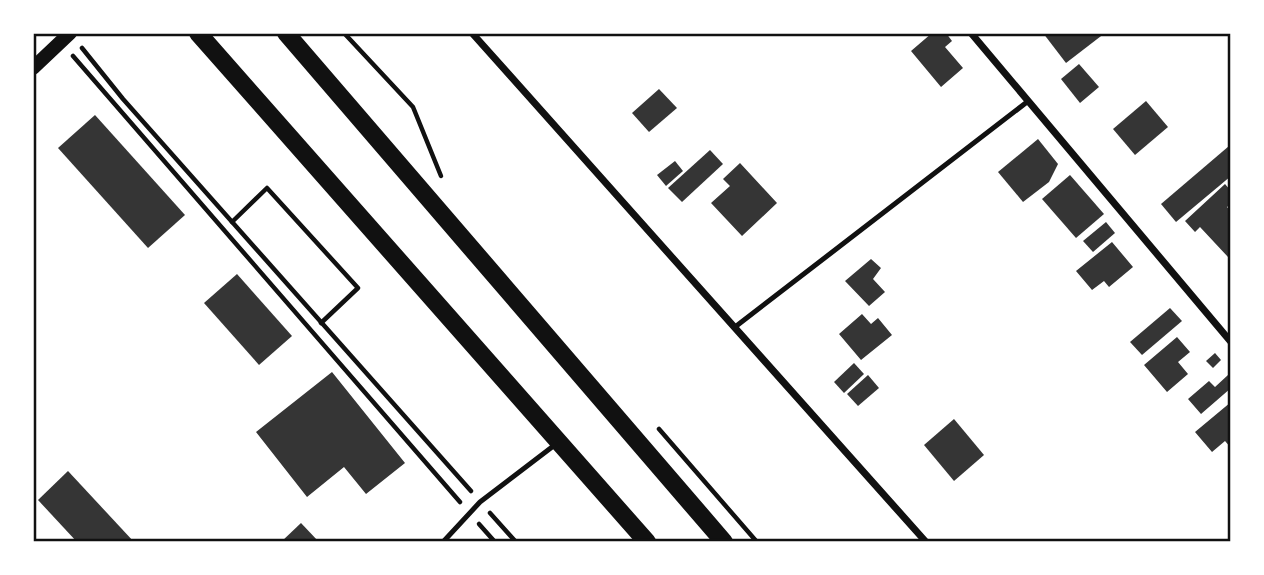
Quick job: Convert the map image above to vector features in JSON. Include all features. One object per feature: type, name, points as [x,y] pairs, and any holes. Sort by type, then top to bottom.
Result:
[{"type":"main road","points":[[198,33],[647,542]]},
{"type":"main road","points":[[286,33],[724,542]]},
{"type":"main road","points":[[33,68],[70,40]]},
{"type":"street","points":[[472,33],[926,542]]},
{"type":"street","points":[[971,33],[1231,342]]},
{"type":"lane","points":[[735,327],[1027,102]]},
{"type":"lane","points":[[443,542],[480,502],[559,442]]},
{"type":"path","points":[[344,33],[413,107],[438,173],[447,183]]},
{"type":"path","points":[[70,40],[516,542]]},
{"type":"path","points":[[70,40],[495,542]]},
{"type":"path","points":[[232,222],[267,188],[358,288],[321,323]]},
{"type":"path","points":[[658,428],[757,542]]},
{"type":"building","points":[[932,33],[946,33],[952,41],[945,47],[963,68],[941,87],[911,51]]},
{"type":"building","points":[[1043,33],[1105,33],[1066,63]]},
{"type":"building","points":[[1079,64],[1099,87],[1080,103],[1061,79]]},
{"type":"building","points":[[659,89],[677,108],[649,132],[632,113]]},
{"type":"building","points":[[1146,101],[1168,127],[1135,155],[1113,129]]},
{"type":"building","points":[[95,115],[185,215],[148,248],[58,148]]},
{"type":"building","points":[[1038,139],[1058,164],[1049,182],[1023,202],[998,172]]},
{"type":"building","points":[[1229,146],[1231,176],[1176,222],[1161,204]]},
{"type":"building","points":[[710,150],[723,164],[682,202],[668,188]]},
{"type":"building","points":[[675,161],[683,171],[666,186],[657,175]]},
{"type":"building","points":[[740,163],[777,203],[742,236],[711,203],[730,186],[723,179]]},
{"type":"building","points":[[1070,175],[1104,214],[1076,238],[1042,199]]},
{"type":"building","points":[[1225,184],[1231,191],[1231,204],[1227,207],[1231,212],[1231,255],[1228,257],[1200,227],[1195,232],[1185,221]]},
{"type":"building","points":[[1106,222],[1115,233],[1093,252],[1083,241]]},
{"type":"building","points":[[1112,242],[1133,267],[1109,287],[1104,281],[1092,290],[1076,271]]},
{"type":"building","points":[[871,259],[881,268],[873,279],[885,292],[869,306],[845,281]]},
{"type":"building","points":[[237,274],[292,336],[259,365],[204,303]]},
{"type":"building","points":[[1170,308],[1182,321],[1142,355],[1130,342]]},
{"type":"building","points":[[862,314],[871,324],[878,318],[892,335],[861,360],[839,334]]},
{"type":"building","points":[[1177,337],[1190,352],[1178,362],[1188,374],[1167,392],[1144,365]]},
{"type":"building","points":[[1215,353],[1221,360],[1213,368],[1206,361]]},
{"type":"building","points":[[854,363],[864,374],[844,393],[834,382]]},
{"type":"building","points":[[332,372],[405,463],[366,494],[344,467],[307,497],[256,432]]},
{"type":"building","points":[[868,375],[879,388],[858,406],[847,394]]},
{"type":"building","points":[[1228,375],[1231,388],[1201,414],[1188,399],[1209,381],[1215,387]]},
{"type":"building","points":[[1231,402],[1231,448],[1225,441],[1212,452],[1195,432]]},
{"type":"building","points":[[954,419],[984,455],[954,481],[924,445]]},
{"type":"building","points":[[68,471],[134,542],[77,542],[38,500]]},
{"type":"building","points":[[301,523],[319,542],[281,542]]}]
